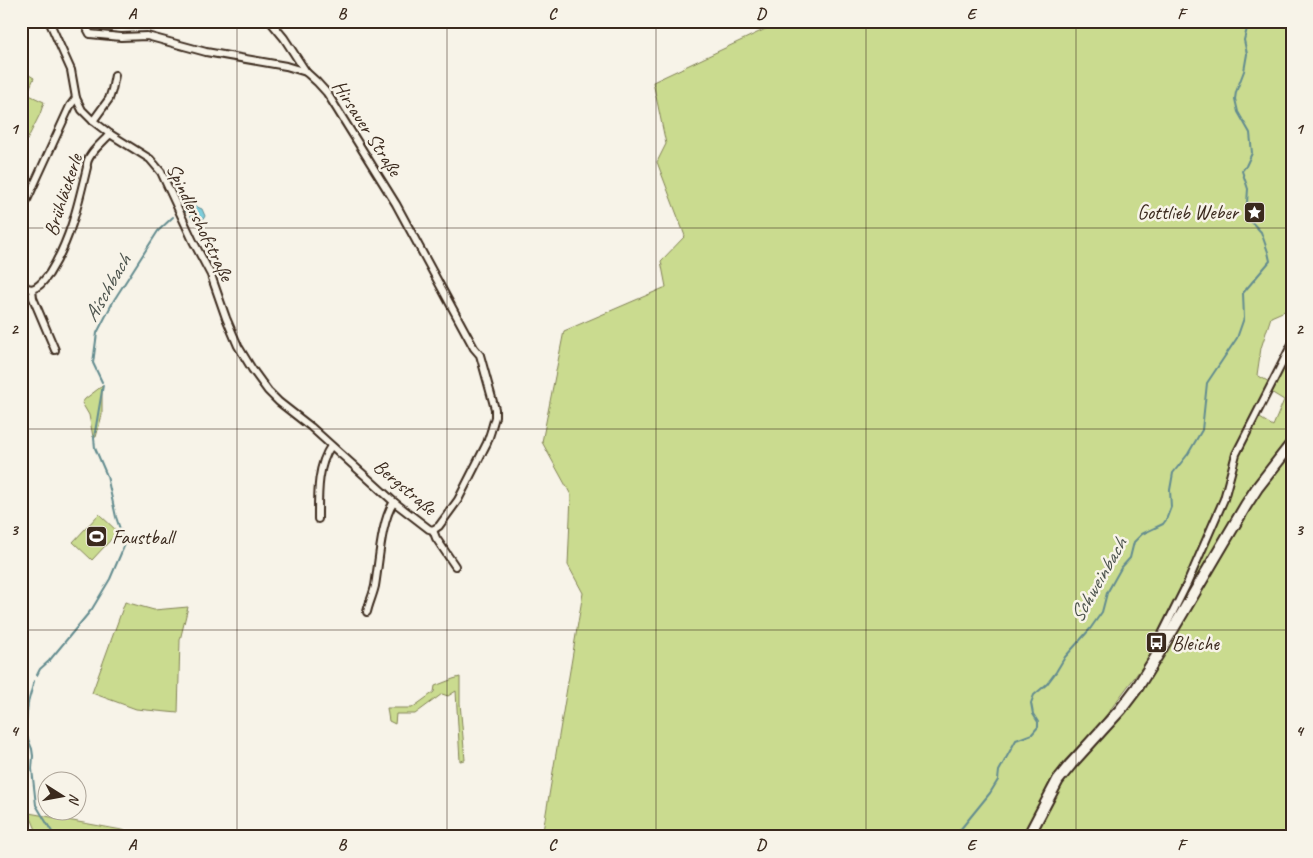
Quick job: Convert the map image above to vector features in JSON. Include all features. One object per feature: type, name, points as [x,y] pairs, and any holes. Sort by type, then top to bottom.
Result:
[{"type":"main road","points":[[1028,837],[1058,780],[1137,688],[1246,505],[1292,443]]},
{"type":"street","name":"Spindlershofstraße","points":[[49,21],[71,70],[76,98],[82,110],[110,134],[150,158],[161,172],[211,275],[238,346],[268,391],[279,402]]},
{"type":"street","name":"Hirsauer Straße","points":[[83,21],[90,34],[147,36],[206,52],[286,66],[306,72],[318,82],[327,93],[396,204],[474,348],[480,355],[495,409],[495,417]]},
{"type":"street","points":[[270,21],[284,38],[306,72]]},
{"type":"street","points":[[286,66],[295,56]]},
{"type":"street","points":[[93,121],[109,99],[114,75]]},
{"type":"street","points":[[21,213],[70,106],[76,98]]},
{"type":"street","name":"Brühläckerle","points":[[32,289],[36,288],[46,278],[65,244],[75,215],[87,167],[86,163],[89,157],[110,134]]},
{"type":"street","points":[[21,282],[27,288],[32,289],[33,298],[55,350]]},
{"type":"street","points":[[1163,646],[1161,636],[1187,584],[1224,499],[1236,454],[1292,344]]},
{"type":"street","name":"Bergstraße","points":[[279,402],[369,478],[394,502],[423,526],[432,530],[439,526],[458,500],[487,442],[495,417]]},
{"type":"street","points":[[318,519],[320,474],[330,446]]},
{"type":"street","points":[[366,612],[375,584],[386,522],[394,502]]},
{"type":"street","points":[[432,530],[455,566]]},
{"type":"green space","points":[[773,21],[1292,21],[1292,326],[1287,310],[1271,317],[1261,348],[1257,375],[1271,383],[1255,415],[1273,426],[1284,400],[1271,392],[1292,355],[1292,433],[1287,443],[1257,480],[1168,629],[1143,666],[1098,726],[1064,761],[1048,785],[1023,837],[542,837],[583,593],[568,565],[571,495],[542,442],[564,331],[666,287],[661,261],[685,236],[657,162],[666,144],[653,82],[774,25]]},
{"type":"green space","points":[[21,70],[34,78],[27,94],[44,102],[21,152]]},
{"type":"green space","points":[[102,386],[102,415],[96,437],[93,437],[89,415],[82,403]]},
{"type":"green space","points":[[1292,453],[1292,837],[1033,837],[1055,794],[1076,764],[1164,653],[1257,497]]},
{"type":"green space","name":"Faustball","points":[[99,514],[118,532],[92,560],[73,542]]},
{"type":"green space","points":[[125,602],[154,610],[188,607],[180,640],[178,713],[136,709],[92,693]]},
{"type":"green space","points":[[460,677],[460,703],[465,760],[460,761],[456,691],[448,696],[442,694],[415,714],[396,714],[395,724],[389,721],[387,708],[412,708],[434,692],[435,686]]},
{"type":"green space","points":[[29,813],[38,815],[38,820],[67,820],[160,837],[39,837]]},
{"type":"water","points":[[195,206],[202,209],[205,216],[201,223],[191,217],[191,209]]},
{"type":"waterway","name":"Schweinbach","points":[[960,837],[960,830],[998,780],[999,771],[1016,740],[1032,734],[1038,727],[1031,703],[1034,695],[1047,684],[1065,657],[1090,629],[1102,612],[1107,593],[1121,568],[1130,558],[1134,542],[1142,534],[1163,524],[1166,520],[1171,507],[1170,490],[1173,473],[1188,454],[1202,430],[1207,383],[1237,338],[1244,318],[1243,293],[1270,261],[1261,232],[1246,216],[1248,189],[1242,171],[1252,153],[1250,133],[1238,112],[1235,99],[1244,71],[1247,54],[1244,40],[1249,21]]},
{"type":"waterway","name":"Aischbach","points":[[183,212],[190,213]]},
{"type":"waterway","name":"Aischbach","points":[[102,382],[93,363],[97,333],[114,300],[158,231],[173,217]]},
{"type":"waterway","name":"Aischbach","points":[[37,675],[40,669],[49,661],[92,609],[110,579],[125,544],[116,517],[107,476],[95,448],[94,438],[103,385]]},
{"type":"waterway","name":"Aischbach","points":[[34,681],[28,703],[25,732],[32,749],[36,805],[55,837]]},
{"type":"place","name":"Gottlieb Weber","points":[[1254,212]]},
{"type":"place","name":"Faustball","points":[[96,537]]},
{"type":"place","name":"Bleiche","points":[[1156,643]]}]
